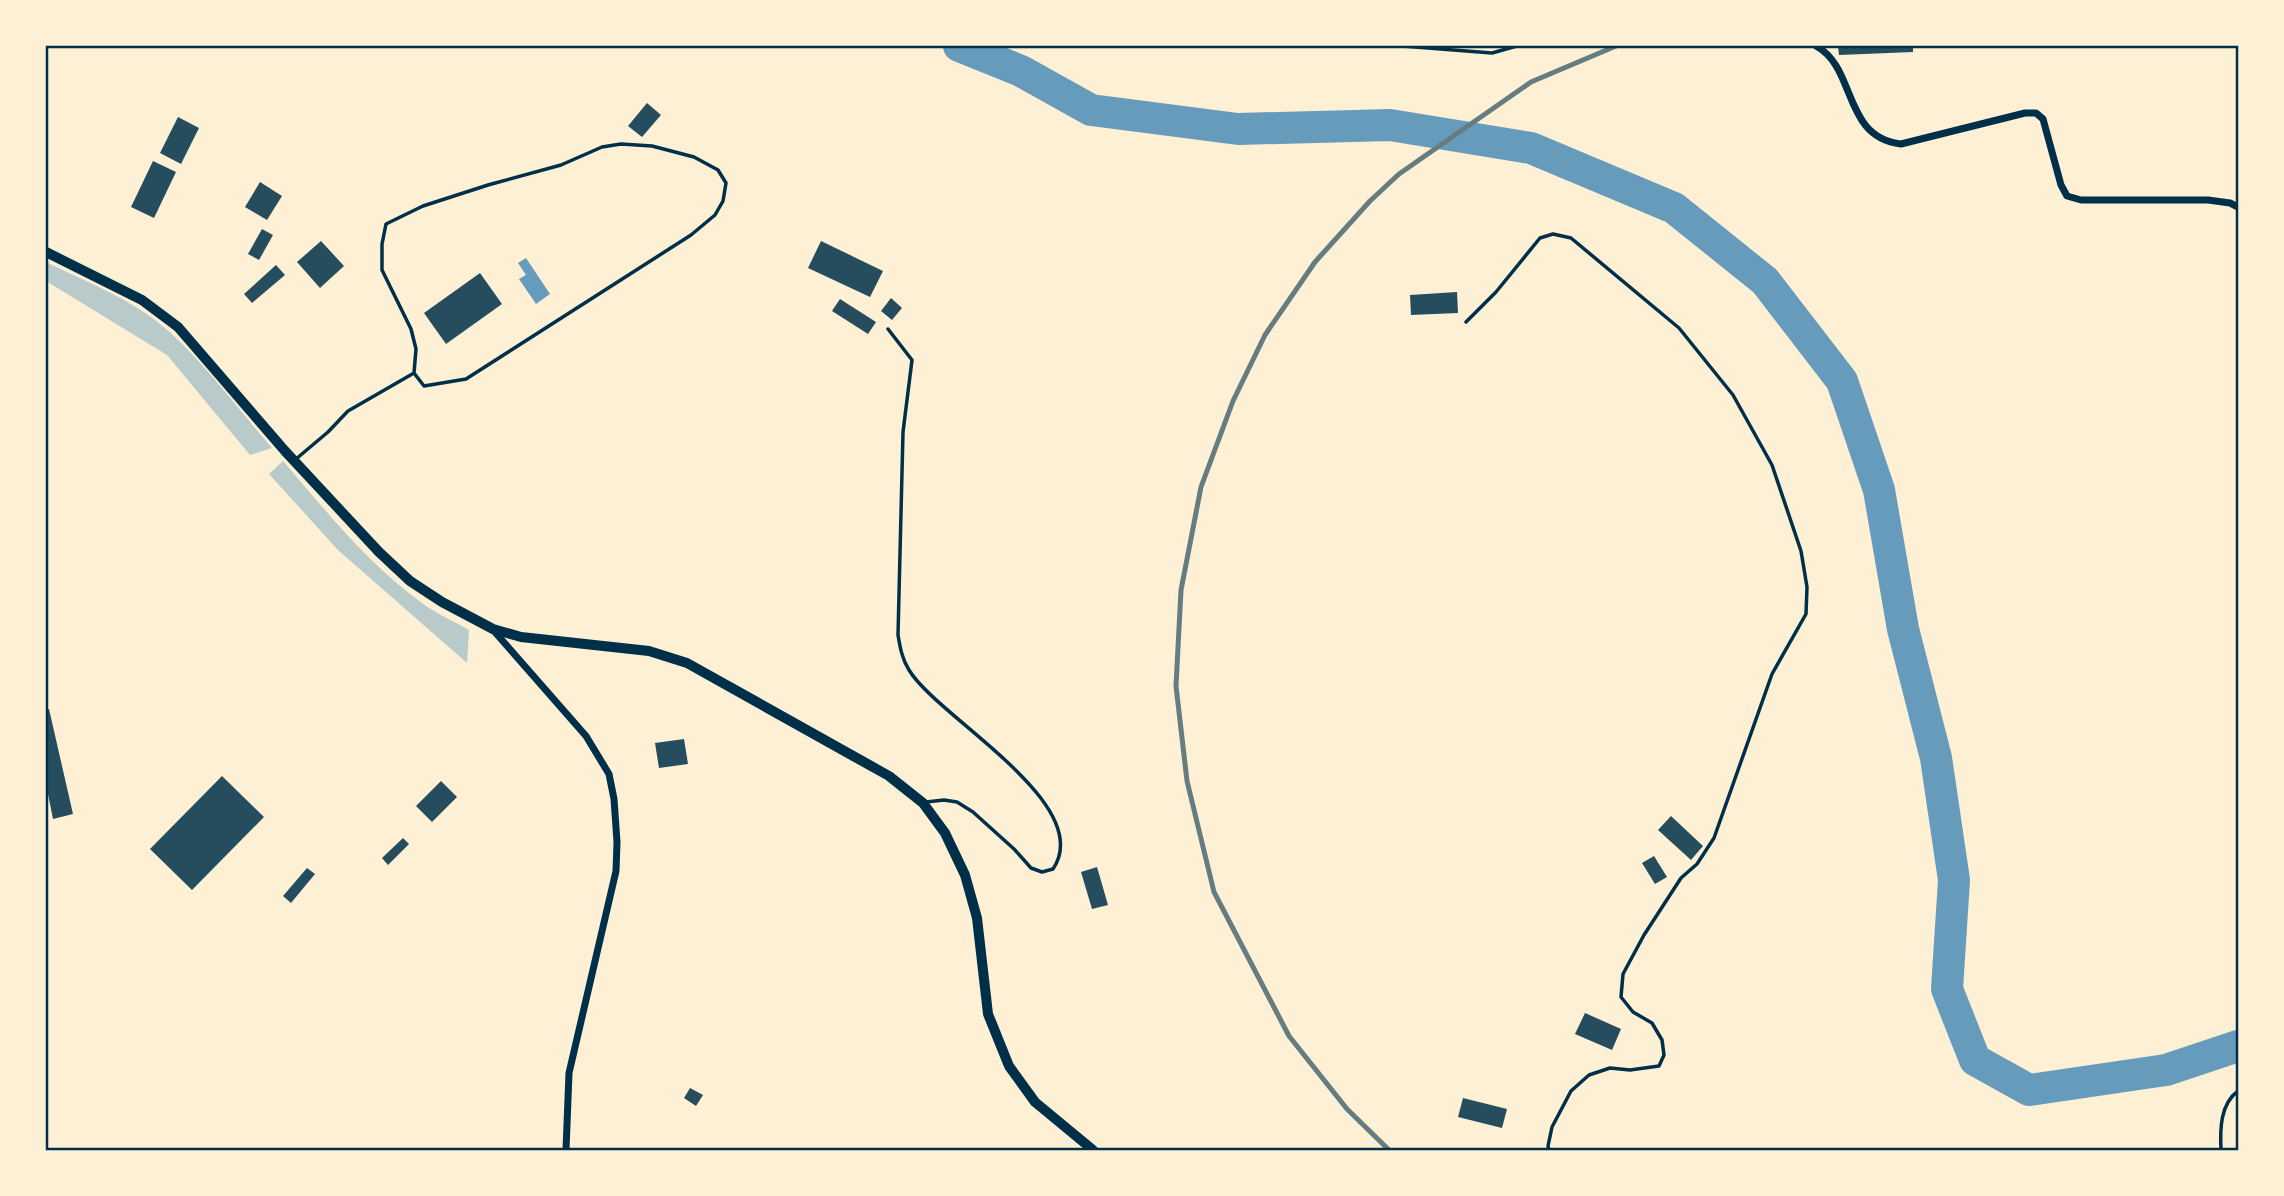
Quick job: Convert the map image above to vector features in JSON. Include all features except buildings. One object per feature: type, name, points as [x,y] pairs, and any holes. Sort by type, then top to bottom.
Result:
[{"type":"main road","points":[[46,251],[142,300],[178,327],[294,460],[379,552],[410,581],[493,629],[521,637],[649,651],[687,663],[889,776],[923,803],[945,833],[965,875],[977,918],[988,1014],[1009,1066],[1035,1102],[1093,1150]]},
{"type":"street","points":[[1816,46],[1825,50],[1833,61],[1862,122],[1877,137],[1889,142],[1900,144],[2025,113],[2036,113],[2043,119],[2067,196],[2081,200],[2208,200],[2238,207]]},
{"type":"street","points":[[493,629],[586,736],[609,774],[614,799],[616,871],[569,1073],[566,1150]]},
{"type":"lane","points":[[621,144],[652,146],[694,157],[718,170],[726,183],[723,201],[715,215],[691,235],[466,379],[424,386],[414,373],[416,349],[411,329],[382,270],[386,224],[393,219],[422,206],[561,165],[602,147],[621,144]]},
{"type":"lane","points":[[1466,322],[1496,292],[1540,238],[1553,234],[1571,237],[1679,328],[1733,395],[1772,465],[1801,551],[1807,587],[1806,614],[1772,674],[1714,838],[1697,864],[1681,878],[1644,935],[1623,974],[1621,997],[1633,1012],[1652,1023],[1662,1040],[1664,1055],[1659,1066],[1630,1070],[1609,1068],[1589,1075],[1571,1091],[1552,1127],[1549,1150]]},
{"type":"lane","points":[[888,329],[912,360],[904,432],[898,635],[901,654],[909,672],[936,701],[1013,765],[1039,794],[1055,823],[1060,845],[1058,860],[1053,869],[1042,872],[1031,868],[973,812],[957,802],[944,800],[923,803]]},
{"type":"lane","points":[[294,460],[328,432],[348,411],[414,373]]},
{"type":"lane","points":[[2221,1150],[2224,1111],[2238,1091]]},
{"type":"path","points":[[1402,46],[1492,53],[1517,46]]},
{"type":"shaded area","points":[[46,262],[126,301],[167,330],[199,361],[272,448],[250,455],[167,355],[46,281]]},
{"type":"shaded area","points":[[283,461],[348,536],[402,588],[427,607],[469,630],[467,663],[338,550],[269,474]]},
{"type":"water","points":[[526,258],[550,294],[536,304],[519,279],[526,275],[518,263]]},
{"type":"waterway","points":[[959,46],[1021,71],[1091,110],[1238,129],[1390,125],[1531,148],[1674,208],[1765,281],[1842,381],[1879,490],[1903,629],[1936,758],[1954,880],[1947,989],[1975,1060],[2029,1090],[2166,1070],[2238,1046]]},
{"type":"railway","points":[[1389,1150],[1347,1109],[1289,1036],[1214,892],[1187,781],[1176,686],[1181,590],[1201,487],[1233,401],[1265,335],[1315,262],[1370,201],[1399,174],[1531,82],[1616,46]]}]
